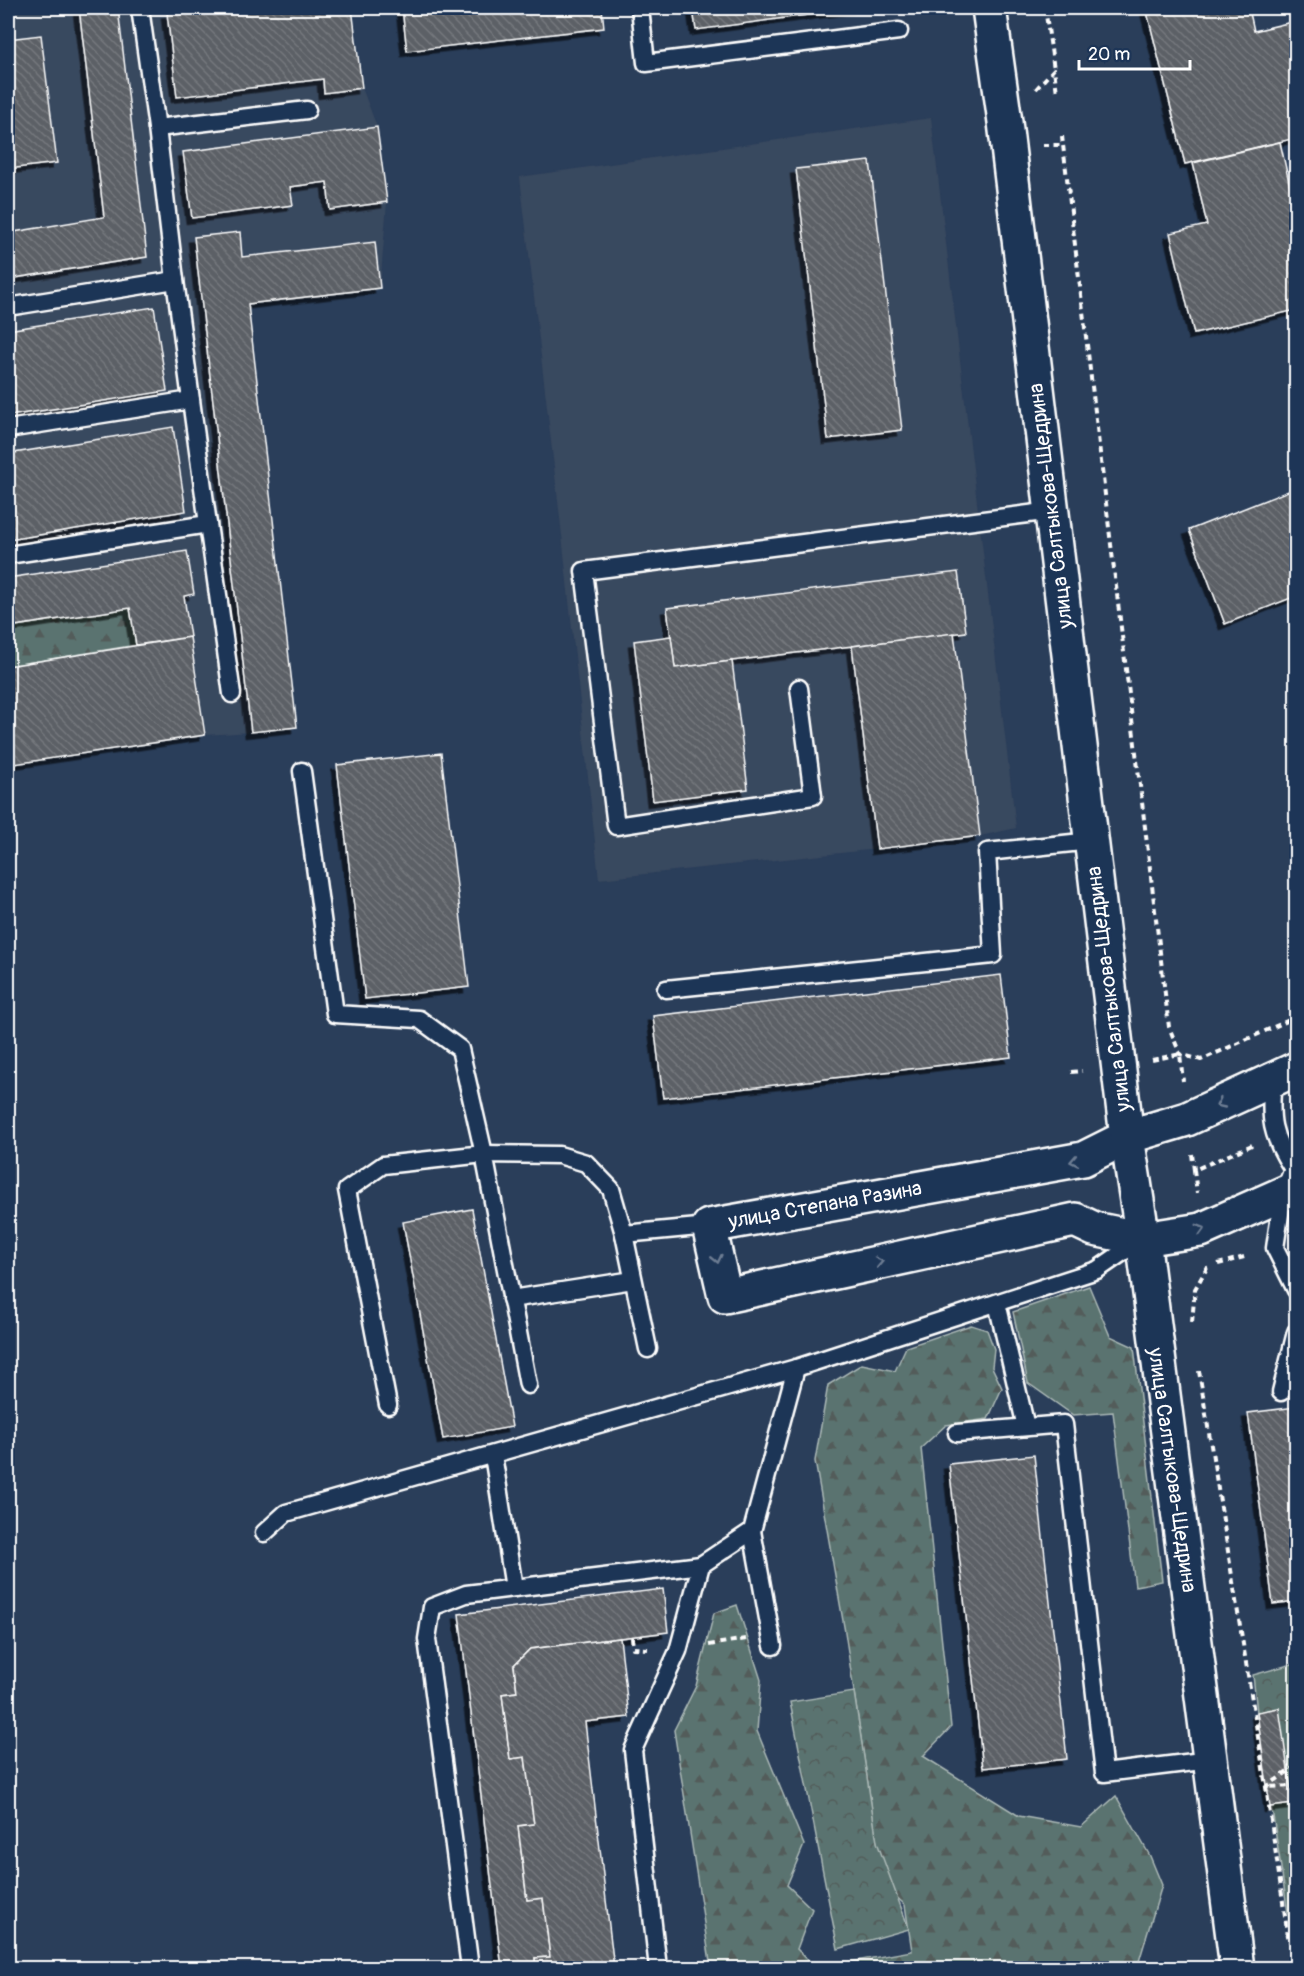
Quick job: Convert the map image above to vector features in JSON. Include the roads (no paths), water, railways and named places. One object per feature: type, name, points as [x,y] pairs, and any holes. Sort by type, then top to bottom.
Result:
[{"type":"main road","name":"улица Салтыкова-Щедрина","points":[[989,8],[1007,134],[1127,1137],[1143,1239],[1237,1968]]},
{"type":"main road","name":"улица Степана Разина","points":[[1285,1074],[1187,1119],[1127,1137],[1083,1160],[709,1226],[725,1296],[1075,1220],[1094,1229],[1143,1239],[1201,1230],[1290,1191]]},
{"type":"lane","points":[[140,8],[232,694]]},
{"type":"lane","points":[[640,8],[646,63],[899,31]]},
{"type":"lane","points":[[157,128],[307,110]]},
{"type":"lane","points":[[8,307],[175,280]]},
{"type":"lane","points":[[8,429],[191,400]]},
{"type":"lane","points":[[799,688],[813,796],[616,826],[584,571],[1052,511]]},
{"type":"lane","points":[[8,555],[208,524]]},
{"type":"lane","points":[[302,771],[335,1014],[418,1019],[460,1049],[484,1154],[528,1385]]},
{"type":"lane","points":[[666,989],[993,955],[987,852],[1091,841]]},
{"type":"lane","points":[[1285,1074],[1270,1110],[1280,1150],[1293,1169],[1290,1191],[1275,1248],[1296,1290]]},
{"type":"lane","points":[[388,1405],[347,1190],[383,1165],[484,1154],[559,1155],[586,1163],[611,1189],[624,1234],[648,1349]]},
{"type":"lane","points":[[624,1234],[709,1226]]},
{"type":"lane","points":[[264,1533],[286,1513],[796,1368],[1097,1270],[1143,1239]]},
{"type":"lane","points":[[511,1299],[633,1280]]},
{"type":"lane","points":[[997,1303],[1026,1427]]},
{"type":"lane","points":[[1281,1392],[1296,1332]]},
{"type":"lane","points":[[771,1640],[752,1531],[796,1368]]},
{"type":"lane","points":[[957,1433],[1064,1424],[1104,1773],[1210,1760]]},
{"type":"lane","points":[[493,1455],[514,1588]]},
{"type":"lane","points":[[470,1968],[427,1639],[432,1607],[466,1594],[701,1565],[752,1531]]},
{"type":"lane","points":[[658,1968],[633,1750],[678,1651],[701,1565]]}]
